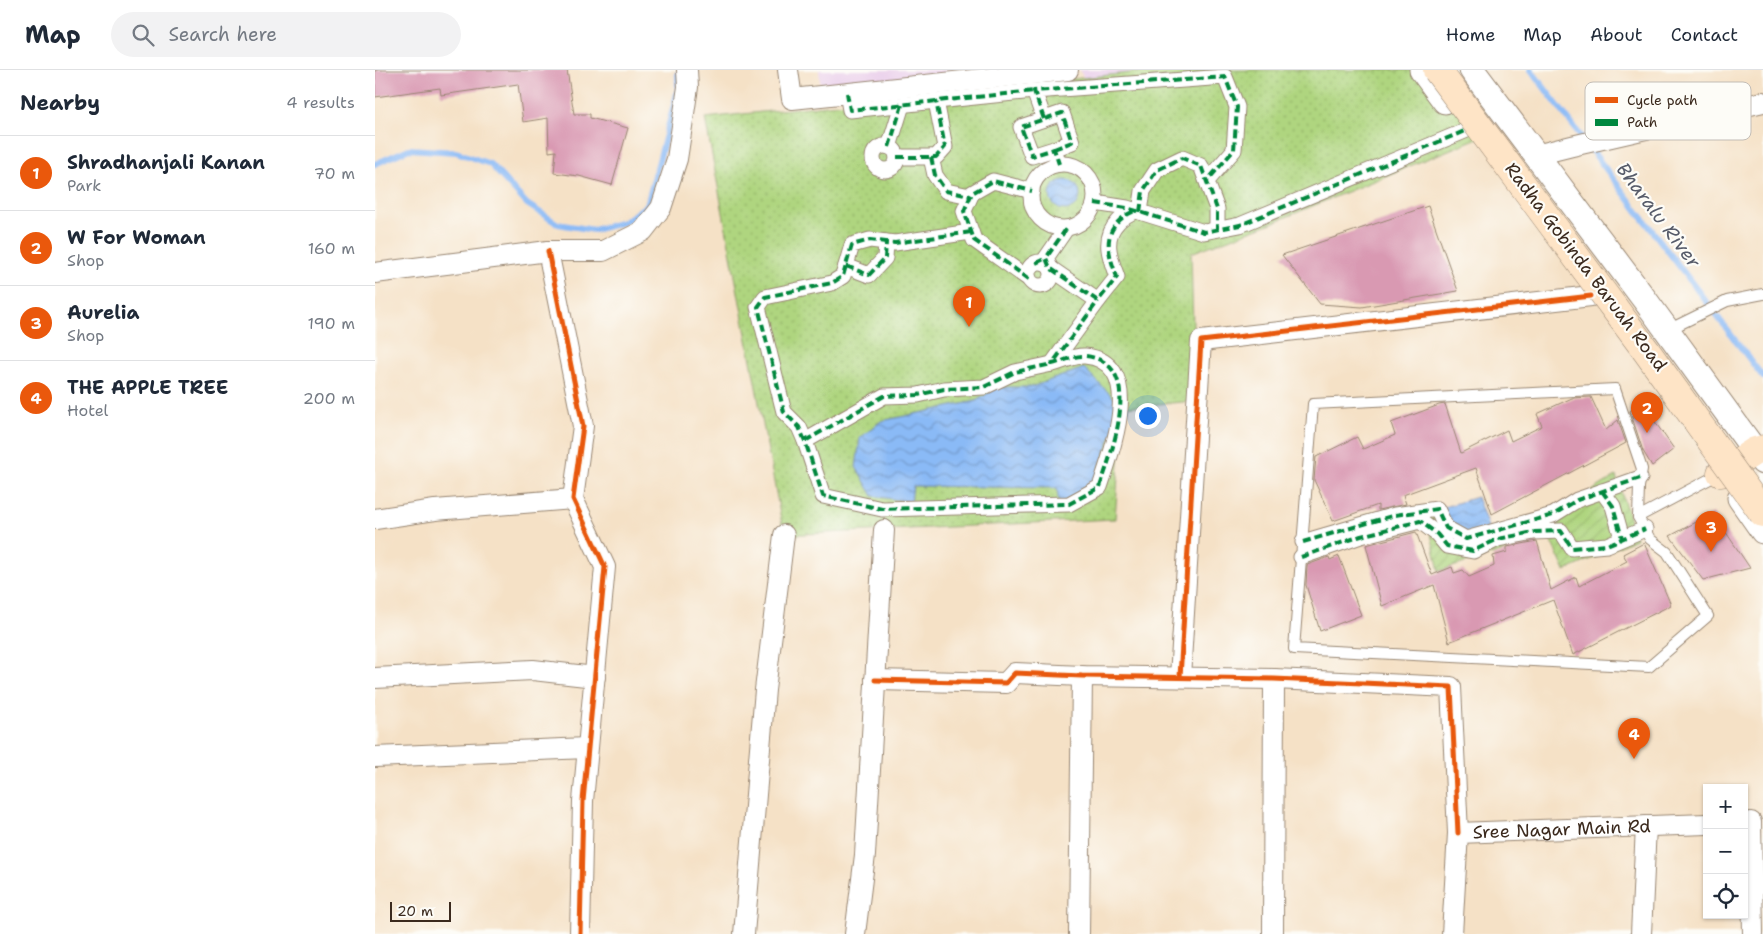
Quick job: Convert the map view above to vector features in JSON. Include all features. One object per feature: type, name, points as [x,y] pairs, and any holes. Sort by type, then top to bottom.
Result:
[{"type":"main road","points":[[1437,70],[1647,352],[1763,513]]},
{"type":"main road","points":[[1457,70],[1763,484]]},
{"type":"main road","points":[[1721,473],[1760,454]]},
{"type":"street","points":[[375,273],[548,251],[603,251],[643,231],[661,208],[677,159],[689,86],[687,70]]},
{"type":"street","points":[[789,70],[792,99],[1068,70]]},
{"type":"street","name":"Radha Gobinda Baruah Road","points":[[1421,70],[1591,296],[1763,531]]},
{"type":"street","name":"Radha Gobinda Baruah Road","points":[[1472,70],[1760,454]]},
{"type":"street","points":[[847,93],[850,110],[1034,91],[1225,78],[1237,107],[1234,150],[1207,181]]},
{"type":"street","points":[[1034,91],[1044,119]]},
{"type":"street","points":[[901,105],[893,152],[936,157],[945,147],[936,101]]},
{"type":"street","points":[[1061,113],[1072,142],[1054,149],[1032,156],[1021,127],[1061,113]]},
{"type":"street","points":[[1095,203],[1137,211],[1204,232],[1240,225],[1467,130]]},
{"type":"street","points":[[1536,155],[1596,140]]},
{"type":"street","points":[[1054,149],[1059,164]]},
{"type":"street","points":[[931,157],[935,175],[946,191],[970,196]]},
{"type":"street","points":[[1052,364],[1117,277],[1110,258],[1108,236],[1118,222],[1137,211],[1143,191],[1157,170],[1182,158],[1201,166],[1217,209],[1217,229]]},
{"type":"street","points":[[1059,164],[1067,164],[1078,167],[1087,173],[1093,182],[1096,192],[1095,203],[1085,221],[1066,229],[1055,228],[1045,224],[1038,217],[1033,208],[1031,191],[1037,176],[1045,169],[1059,164]]},
{"type":"street","points":[[1031,191],[993,181],[972,193],[964,211],[974,240],[1034,284],[1045,285],[1048,283],[1051,276],[1044,263]]},
{"type":"street","points":[[1029,279],[1030,268],[1044,263],[1066,229]]},
{"type":"street","points":[[805,441],[884,396],[918,395],[944,389],[984,387],[1015,372],[1084,356],[1103,361],[1112,370],[1120,383],[1121,405],[1117,433],[1101,487],[1069,504],[881,509],[823,496],[799,427],[783,412],[758,307],[765,297],[831,283],[843,276],[852,245],[870,240],[895,243],[971,232]]},
{"type":"street","points":[[846,266],[869,275],[885,258],[886,242]]},
{"type":"street","points":[[548,251],[583,426],[573,499],[605,567],[583,801],[580,934]]},
{"type":"street","points":[[1044,263],[1098,301]]},
{"type":"street","points":[[1180,678],[1201,341],[1591,296]]},
{"type":"street","points":[[1302,549],[1395,515],[1437,509],[1446,528],[1466,539],[1553,515],[1577,500],[1641,478]]},
{"type":"street","points":[[1602,491],[1613,506],[1622,538]]},
{"type":"street","points":[[375,519],[435,510],[573,499]]},
{"type":"street","points":[[1302,549],[1420,522],[1437,534],[1447,546],[1473,551],[1499,539],[1534,532],[1561,530],[1572,548],[1607,545],[1622,538],[1641,523]]},
{"type":"street","points":[[855,934],[865,855],[884,530]]},
{"type":"street","points":[[744,934],[765,690],[784,535]]},
{"type":"street","points":[[375,678],[533,670],[595,676]]},
{"type":"street","points":[[875,680],[1006,683],[1015,673],[1274,679],[1451,688],[1458,833]]},
{"type":"street","points":[[1079,934],[1082,676]]},
{"type":"street","points":[[1273,934],[1274,679]]},
{"type":"street","points":[[375,757],[587,748]]},
{"type":"street","points":[[1753,822],[1753,934]]},
{"type":"street","name":"Sree Nagar Main Rd","points":[[1452,934],[1458,833],[1703,824]]},
{"type":"street","points":[[1641,934],[1646,826]]},
{"type":"lane","points":[[1668,330],[1724,303],[1763,294]]},
{"type":"lane","points":[[1615,389],[1642,469],[1639,487],[1641,523],[1650,539],[1667,552],[1708,616],[1649,667],[1295,649],[1313,404],[1615,389]]},
{"type":"lane","points":[[1641,523],[1721,473]]},
{"type":"shaded area","points":[[819,70],[1010,70],[821,90]]},
{"type":"shaded area","points":[[1079,70],[1157,70],[1084,78]]},
{"type":"green space","points":[[1157,70],[1442,70],[1490,133],[1269,224],[1191,253],[1195,401],[1123,407],[1115,519],[784,535],[705,118]]},
{"type":"green space","points":[[1616,476],[1636,539],[1565,571],[1549,537],[1439,571],[1428,520],[1397,527],[1437,509],[1466,539],[1553,515]]},
{"type":"water","points":[[1065,180],[1076,184],[1080,195],[1076,206],[1065,210],[1054,206],[1050,195],[1054,184]]},
{"type":"water","points":[[1084,368],[1123,407],[1094,481],[1059,506],[1057,488],[913,486],[911,502],[873,496],[856,467],[860,438],[881,421],[976,401],[997,387],[1031,387]]},
{"type":"water","points":[[1477,497],[1490,532],[1466,539],[1437,509]]},
{"type":"building","points":[[375,70],[567,70],[574,114],[590,114],[590,118],[628,128],[612,185],[579,176],[554,173],[556,151],[549,152],[548,118],[523,122],[518,84],[441,95],[440,88],[375,97]]},
{"type":"building","points":[[1428,206],[1458,291],[1362,307],[1320,304],[1282,255]]},
{"type":"building","points":[[1591,397],[1606,430],[1618,420],[1626,443],[1492,514],[1476,468],[1403,495],[1406,504],[1378,510],[1378,505],[1333,521],[1314,480],[1316,457],[1357,437],[1363,449],[1395,435],[1391,423],[1439,405],[1445,404],[1461,453],[1507,430],[1511,441],[1542,426],[1537,414],[1572,398]]},
{"type":"building","points":[[1641,402],[1674,449],[1652,466],[1643,451],[1630,411]]},
{"type":"building","points":[[1713,513],[1750,568],[1703,580],[1670,536]]},
{"type":"building","points":[[1416,532],[1432,575],[1452,567],[1454,573],[1463,570],[1469,577],[1494,566],[1493,556],[1507,552],[1507,547],[1537,541],[1551,590],[1576,577],[1579,586],[1627,561],[1623,554],[1644,543],[1671,605],[1573,655],[1553,600],[1449,642],[1434,585],[1382,606],[1366,545]]},
{"type":"building","points":[[1339,556],[1361,615],[1320,631],[1306,585],[1307,565],[1329,557],[1330,560]]},
{"type":"waterway","name":"Bharalu River","points":[[1531,70],[1763,377]]},
{"type":"waterway","name":"Bharalu River","points":[[375,164],[409,149],[456,152],[490,164],[527,204],[558,224],[594,230],[624,222],[647,205],[678,90],[678,74]]},
{"type":"marked path","points":[[1044,119],[1034,91],[1225,77],[1237,107],[1234,150],[1207,181]]},
{"type":"marked path","points":[[847,93],[850,110],[1034,91]]},
{"type":"marked path","points":[[897,157],[936,157],[945,147],[936,101]]},
{"type":"marked path","points":[[889,147],[902,105]]},
{"type":"marked path","points":[[1054,149],[1072,142],[1062,113],[1021,127],[1032,156],[1054,149],[1059,164]]},
{"type":"marked path","points":[[1095,203],[1127,208],[1204,232],[1240,225],[1467,130]]},
{"type":"marked path","points":[[931,157],[935,175],[946,191],[970,196]]},
{"type":"marked path","points":[[1140,212],[1143,191],[1157,170],[1182,158],[1201,166],[1217,209],[1217,229]]},
{"type":"marked path","points":[[1029,279],[974,240],[964,211],[972,193],[993,181],[1032,191]]},
{"type":"marked path","points":[[1066,229],[1046,258],[1050,268],[1098,301],[1117,277],[1110,255],[1110,235],[1120,220],[1134,211]]},
{"type":"marked path","points":[[971,232],[895,243],[870,240],[852,245],[843,276],[832,283],[765,297],[758,307],[784,412],[799,427],[823,496],[882,509],[1069,504],[1100,487],[1111,453],[1120,411],[1120,391],[1115,374],[1104,362],[1085,356],[1052,364],[1098,301]]},
{"type":"marked path","points":[[846,266],[869,275],[885,258],[886,242]]},
{"type":"marked path","points":[[1036,263],[1046,258]]},
{"type":"marked path","points":[[805,441],[884,396],[918,395],[944,389],[984,387],[1015,372],[1052,364]]},
{"type":"marked path","points":[[1303,542],[1395,515],[1437,509],[1446,528],[1466,539],[1553,515],[1577,500],[1640,478]]},
{"type":"marked path","points":[[1602,491],[1613,506],[1622,538]]},
{"type":"marked path","points":[[1301,557],[1361,536],[1420,521],[1437,534],[1447,546],[1473,551],[1498,539],[1534,532],[1561,531],[1572,548],[1607,545],[1645,529]]},
{"type":"cycle path","points":[[548,251],[583,426],[573,499],[605,567],[583,801],[580,934]]},
{"type":"cycle path","points":[[1180,677],[1201,341],[1591,296]]},
{"type":"cycle path","points":[[875,680],[1006,683],[1015,673],[1274,679],[1451,687],[1458,833]]},
{"type":"place","name":"Shradhanjali Kanan","points":[[969,327]]},
{"type":"place","name":"W For Woman","points":[[1647,433]]},
{"type":"place","name":"Aurelia","points":[[1711,552]]},
{"type":"place","name":"THE APPLE TREE","points":[[1634,759]]}]
